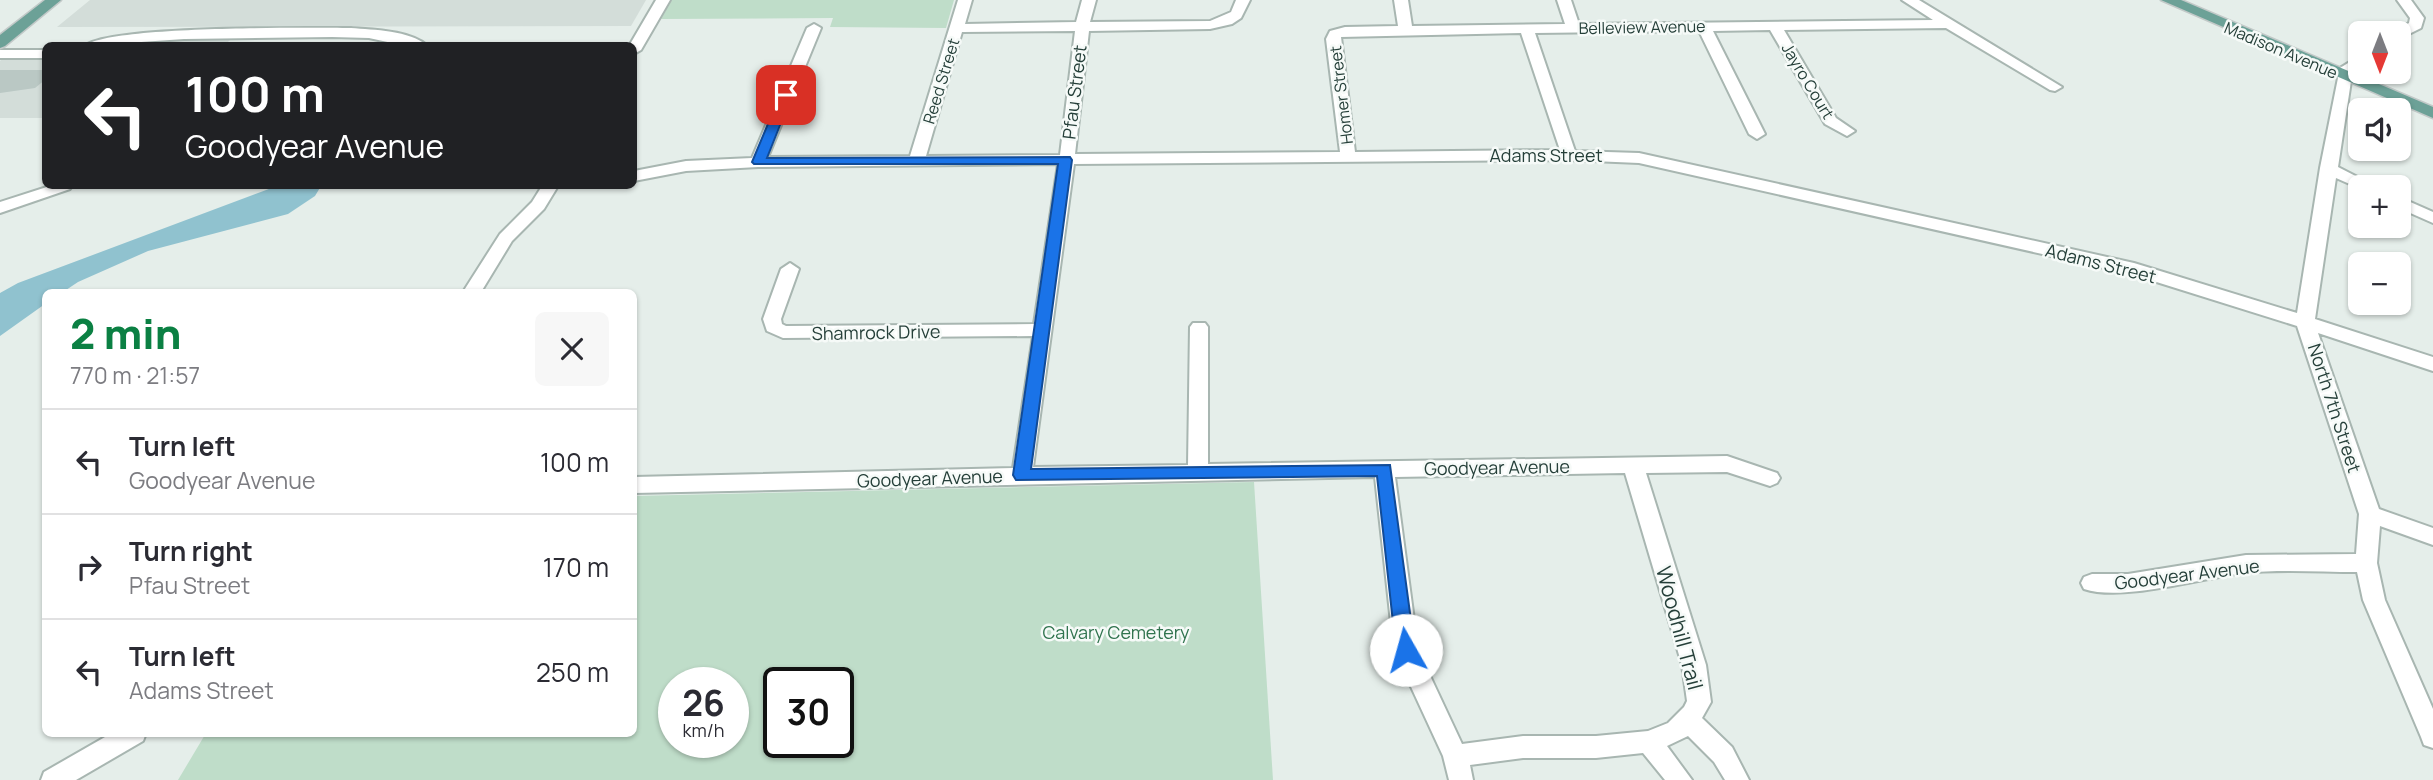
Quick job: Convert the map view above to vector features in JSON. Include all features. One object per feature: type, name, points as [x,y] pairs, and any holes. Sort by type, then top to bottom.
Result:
[{"type":"main road","points":[[0,25],[33,0]]},
{"type":"main road","points":[[0,43],[54,0]]},
{"type":"main road","name":"Madison Avenue","points":[[2168,0],[2348,67]]},
{"type":"main road","name":"Madison Avenue","points":[[2186,0],[2348,67]]},
{"type":"main road","name":"Madison Avenue","points":[[2380,84],[2433,113]]},
{"type":"main road","name":"Madison Avenue","points":[[2388,84],[2433,103]]},
{"type":"street","points":[[637,45],[663,0]]},
{"type":"street","name":"Reed Street","points":[[916,161],[965,0]]},
{"type":"street","name":"Pfau Street","points":[[1022,475],[1082,27],[1089,0]]},
{"type":"street","points":[[957,28],[1210,26],[1226,23],[1233,18],[1240,12],[1242,0]]},
{"type":"street","points":[[1401,0],[1406,30]]},
{"type":"street","points":[[1564,0],[1573,27]]},
{"type":"street","points":[[1909,0],[2055,87]]},
{"type":"street","points":[[2404,0],[2417,18],[2416,25]]},
{"type":"street","name":"Belleview Avenue","points":[[1335,34],[1345,31],[1573,27],[1950,24]]},
{"type":"street","name":"Jayro Court","points":[[1774,25],[1830,121],[1847,131]]},
{"type":"street","points":[[2412,27],[2416,25],[2433,29]]},
{"type":"street","points":[[1704,26],[1757,134]]},
{"type":"street","points":[[758,162],[814,27]]},
{"type":"street","points":[[1527,29],[1569,155]]},
{"type":"street","name":"Homer Street","points":[[1335,34],[1333,40],[1348,156]]},
{"type":"street","points":[[112,42],[173,35],[411,42]]},
{"type":"street","points":[[0,54],[42,54]]},
{"type":"street","name":"North 7th Street","points":[[2348,81],[2328,168],[2305,322],[2370,514],[2366,563],[2374,600],[2433,736]]},
{"type":"street","name":"Adams Street","points":[[637,175],[686,166],[758,162],[1613,155],[1662,162],[2134,269],[2433,364]]},
{"type":"street","points":[[2328,168],[2348,177]]},
{"type":"street","points":[[0,208],[55,189]]},
{"type":"street","points":[[474,289],[506,238],[538,205],[548,189]]},
{"type":"street","points":[[2411,208],[2433,218]]},
{"type":"street","name":"Shamrock Drive","points":[[790,269],[772,319],[773,327],[783,332],[1041,330]]},
{"type":"street","points":[[1198,472],[1199,327]]},
{"type":"street","name":"Goodyear Avenue","points":[[637,485],[1022,475],[1727,464],[1770,478]]},
{"type":"street","name":"Woodhill Trail","points":[[1633,465],[1698,683],[1699,702],[1687,719]]},
{"type":"street","points":[[1384,469],[1406,650],[1455,756],[1461,780]]},
{"type":"street","points":[[2370,514],[2433,537]]},
{"type":"street","name":"Goodyear Avenue","points":[[2092,583],[2128,583],[2246,564],[2366,563]]},
{"type":"street","points":[[1455,756],[1523,747],[1595,747],[1649,742],[1677,731],[1687,719],[1720,752],[1735,771],[1737,780]]},
{"type":"street","points":[[53,780],[127,737]]},
{"type":"street","points":[[1649,742],[1680,780]]},
{"type":"shaded area","points":[[90,0],[646,0],[631,26],[57,27]]},
{"type":"shaded area","points":[[234,36],[228,42],[134,42],[161,38]]},
{"type":"shaded area","points":[[3,58],[42,58],[42,118],[0,118],[0,61]]},
{"type":"green space","points":[[672,0],[954,0],[946,28],[830,27],[833,18],[661,19]]},
{"type":"green space","name":"Calvary Cemetery","points":[[1254,482],[1273,780],[178,780],[204,737],[637,737],[637,496]]},
{"type":"water","points":[[269,189],[319,189],[315,196],[288,214],[148,251],[68,289],[42,289],[42,306],[0,336],[0,293],[18,283]]},
{"type":"building","points":[[0,70],[42,70],[42,82],[35,88],[0,93]]},
{"type":"route","points":[[786,95],[758,162],[1065,160],[1022,475],[1384,469],[1406,650]]}]
